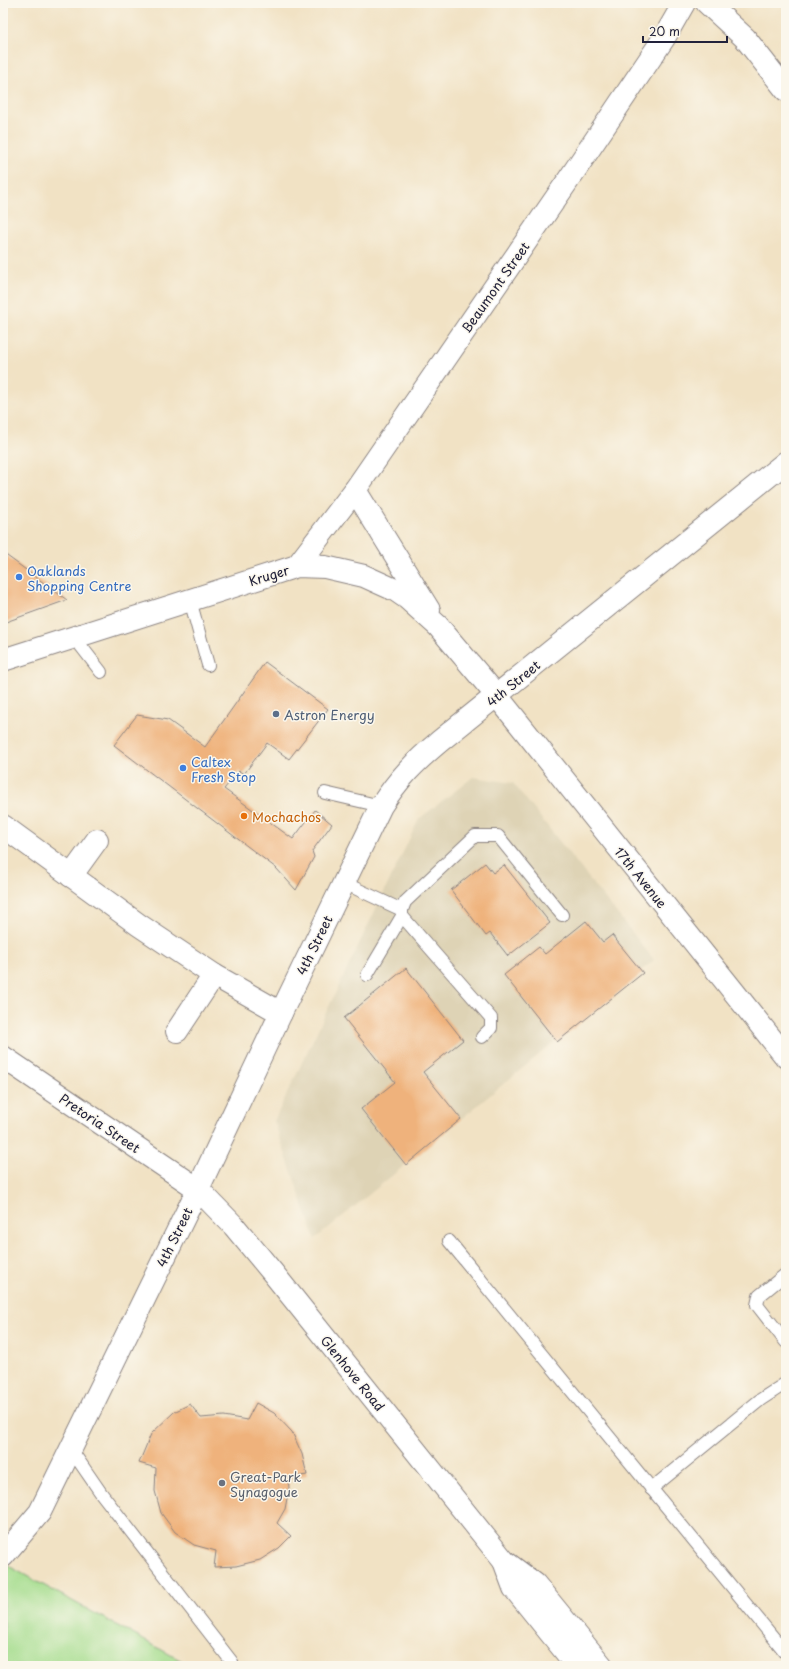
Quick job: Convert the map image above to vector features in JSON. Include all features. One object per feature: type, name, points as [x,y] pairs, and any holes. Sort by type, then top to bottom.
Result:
[{"type":"street","name":"Beaumont Street","points":[[298,566],[355,490],[567,182],[664,38],[684,3]]},
{"type":"street","points":[[707,3],[745,38],[786,90]]},
{"type":"street","name":"4th Street","points":[[3,1556],[40,1512],[198,1189],[381,806],[394,786],[416,761],[786,462]]},
{"type":"street","points":[[355,490],[438,626]]},
{"type":"street","name":"Kruger","points":[[3,660],[298,566],[325,567],[346,571],[374,580],[408,599],[438,626],[497,696]]},
{"type":"street","name":"17th Avenue","points":[[497,696],[786,1057]]},
{"type":"street","points":[[3,826],[71,876],[214,975],[281,1013]]},
{"type":"street","points":[[71,876],[97,840]]},
{"type":"street","points":[[177,1031],[214,975]]},
{"type":"street","name":"Pretoria Street","points":[[3,1057],[198,1189]]},
{"type":"street","name":"Glenhove Road","points":[[198,1189],[234,1226],[273,1273],[504,1561],[535,1584],[602,1666]]},
{"type":"street","name":"Glenhove Road","points":[[504,1561],[514,1588],[577,1666]]},
{"type":"lane","points":[[190,600],[208,665]]},
{"type":"lane","points":[[74,637],[101,672]]},
{"type":"lane","points":[[325,793],[381,806]]},
{"type":"lane","points":[[367,975],[402,913],[405,902],[475,836],[490,834],[498,836],[562,915]]},
{"type":"lane","points":[[344,883],[402,913],[491,1018],[491,1028],[482,1037]]},
{"type":"lane","points":[[449,1241],[786,1653]]},
{"type":"lane","points":[[786,1274],[759,1296],[756,1305],[786,1342]]},
{"type":"lane","points":[[652,1489],[760,1400],[786,1383]]},
{"type":"lane","points":[[70,1448],[101,1493],[232,1662]]},
{"type":"shaded area","points":[[473,777],[513,783],[654,960],[315,1239],[274,1121],[419,819]]},
{"type":"green space","points":[[3,1563],[191,1666],[3,1666]]},
{"type":"building","name":"Oaklands Shopping Centre","points":[[3,553],[67,600],[3,623]]},
{"type":"building","points":[[265,662],[328,709],[289,759],[267,743],[244,774],[239,771],[224,789],[293,839],[315,810],[332,824],[312,851],[314,857],[296,890],[276,868],[114,745],[137,715],[168,720],[205,747]]},
{"type":"building","points":[[485,863],[493,873],[504,865],[550,923],[508,956],[490,933],[486,936],[451,890]]},
{"type":"building","points":[[586,921],[603,942],[612,935],[643,973],[557,1042],[504,975],[539,947],[545,954]]},
{"type":"building","points":[[406,968],[463,1040],[423,1072],[461,1119],[406,1165],[361,1109],[395,1082],[344,1018]]},
{"type":"building","name":"Great-Park Synagogue","points":[[256,1403],[274,1413],[292,1432],[302,1454],[307,1475],[288,1478],[289,1488],[285,1509],[277,1523],[291,1536],[279,1548],[260,1560],[236,1566],[214,1567],[216,1551],[194,1545],[175,1532],[161,1513],[155,1491],[156,1468],[139,1463],[151,1434],[174,1412],[190,1404],[201,1418],[224,1416],[247,1420]]},
{"type":"place","name":"Oaklands Shopping Centre","points":[[19,577]]},
{"type":"place","name":"Astron Energy","points":[[276,714]]},
{"type":"place","name":"Caltex Fresh Stop","points":[[183,768]]},
{"type":"place","name":"Mochachos","points":[[244,816]]},
{"type":"place","name":"Great-Park Synagogue","points":[[222,1483]]}]
